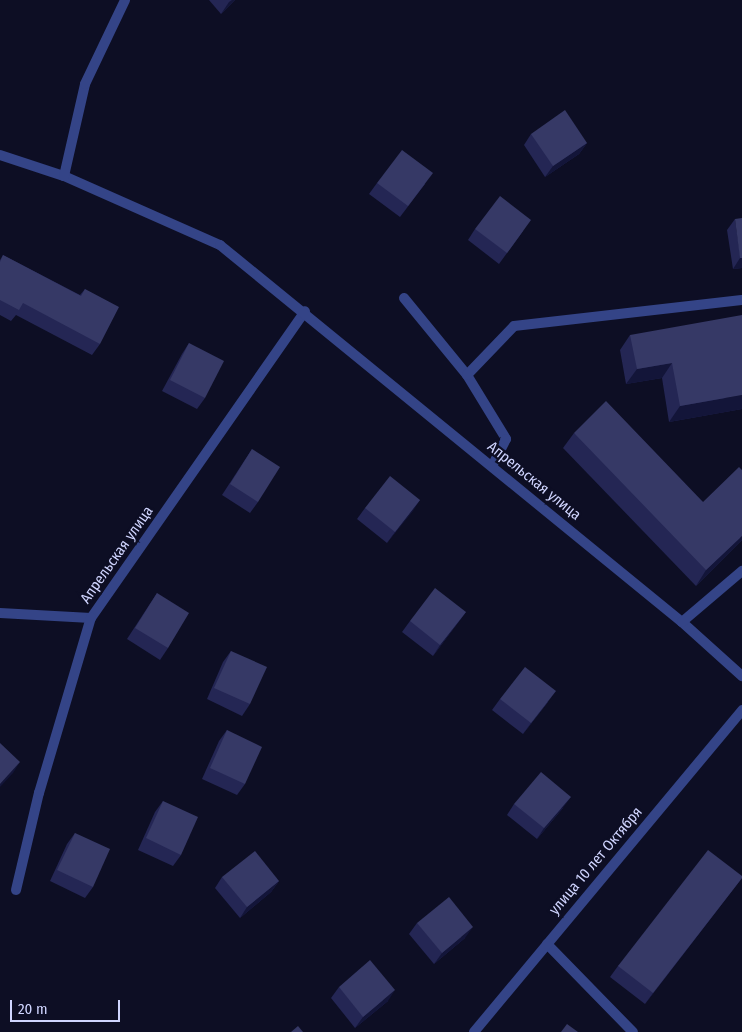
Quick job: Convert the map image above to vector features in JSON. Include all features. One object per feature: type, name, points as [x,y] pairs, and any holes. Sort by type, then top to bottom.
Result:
[{"type":"street","points":[[64,176],[85,84],[125,0]]},
{"type":"street","name":"Апрельская улица","points":[[0,155],[64,176],[220,245],[305,311],[682,622],[742,676]]},
{"type":"street","points":[[404,298],[467,375],[506,439],[492,466]]},
{"type":"street","points":[[467,375],[514,326],[742,300]]},
{"type":"street","name":"Апрельская улица","points":[[16,890],[39,793],[91,618],[305,311]]},
{"type":"street","points":[[682,622],[742,571]]},
{"type":"street","name":"Апрельская улица","points":[[0,613],[91,618]]},
{"type":"street","name":"улица 10 лет Октября","points":[[474,1032],[742,710]]},
{"type":"street","points":[[547,944],[633,1032]]},
{"type":"building","points":[[565,110],[587,143],[553,166],[531,134]]},
{"type":"building","points":[[402,150],[433,173],[408,206],[377,183]]},
{"type":"building","points":[[500,196],[531,220],[507,253],[475,229]]},
{"type":"building","points":[[742,218],[742,258],[740,258],[735,219]]},
{"type":"building","points":[[3,255],[81,296],[85,289],[119,307],[100,344],[23,303],[19,310],[0,300],[0,262]]},
{"type":"building","points":[[742,315],[742,395],[680,406],[672,363],[637,369],[630,335]]},
{"type":"building","points":[[189,343],[224,361],[205,398],[170,380]]},
{"type":"building","points":[[606,401],[703,502],[739,467],[742,470],[742,536],[706,570],[574,433]]},
{"type":"building","points":[[252,449],[280,467],[258,502],[230,484]]},
{"type":"building","points":[[390,476],[420,500],[395,532],[365,508]]},
{"type":"building","points":[[435,588],[466,612],[440,645],[410,621]]},
{"type":"building","points":[[157,593],[189,613],[168,648],[135,628]]},
{"type":"building","points":[[231,651],[267,667],[250,704],[214,688]]},
{"type":"building","points":[[525,667],[556,691],[531,723],[500,699]]},
{"type":"building","points":[[227,730],[262,747],[245,784],[210,768]]},
{"type":"building","points":[[0,743],[20,762],[0,784]]},
{"type":"building","points":[[541,772],[571,797],[544,828],[514,804]]},
{"type":"building","points":[[163,801],[198,817],[181,855],[146,838]]},
{"type":"building","points":[[75,833],[110,849],[93,887],[57,870]]},
{"type":"building","points":[[708,850],[742,876],[742,878],[653,993],[618,966]]},
{"type":"building","points":[[255,851],[279,881],[247,907],[222,877]]},
{"type":"building","points":[[449,897],[473,927],[442,953],[417,923]]},
{"type":"building","points":[[370,960],[395,990],[363,1017],[339,987]]},
{"type":"building","points":[[567,1024],[578,1032],[561,1032]]},
{"type":"building","points":[[298,1026],[303,1032],[291,1032]]}]
